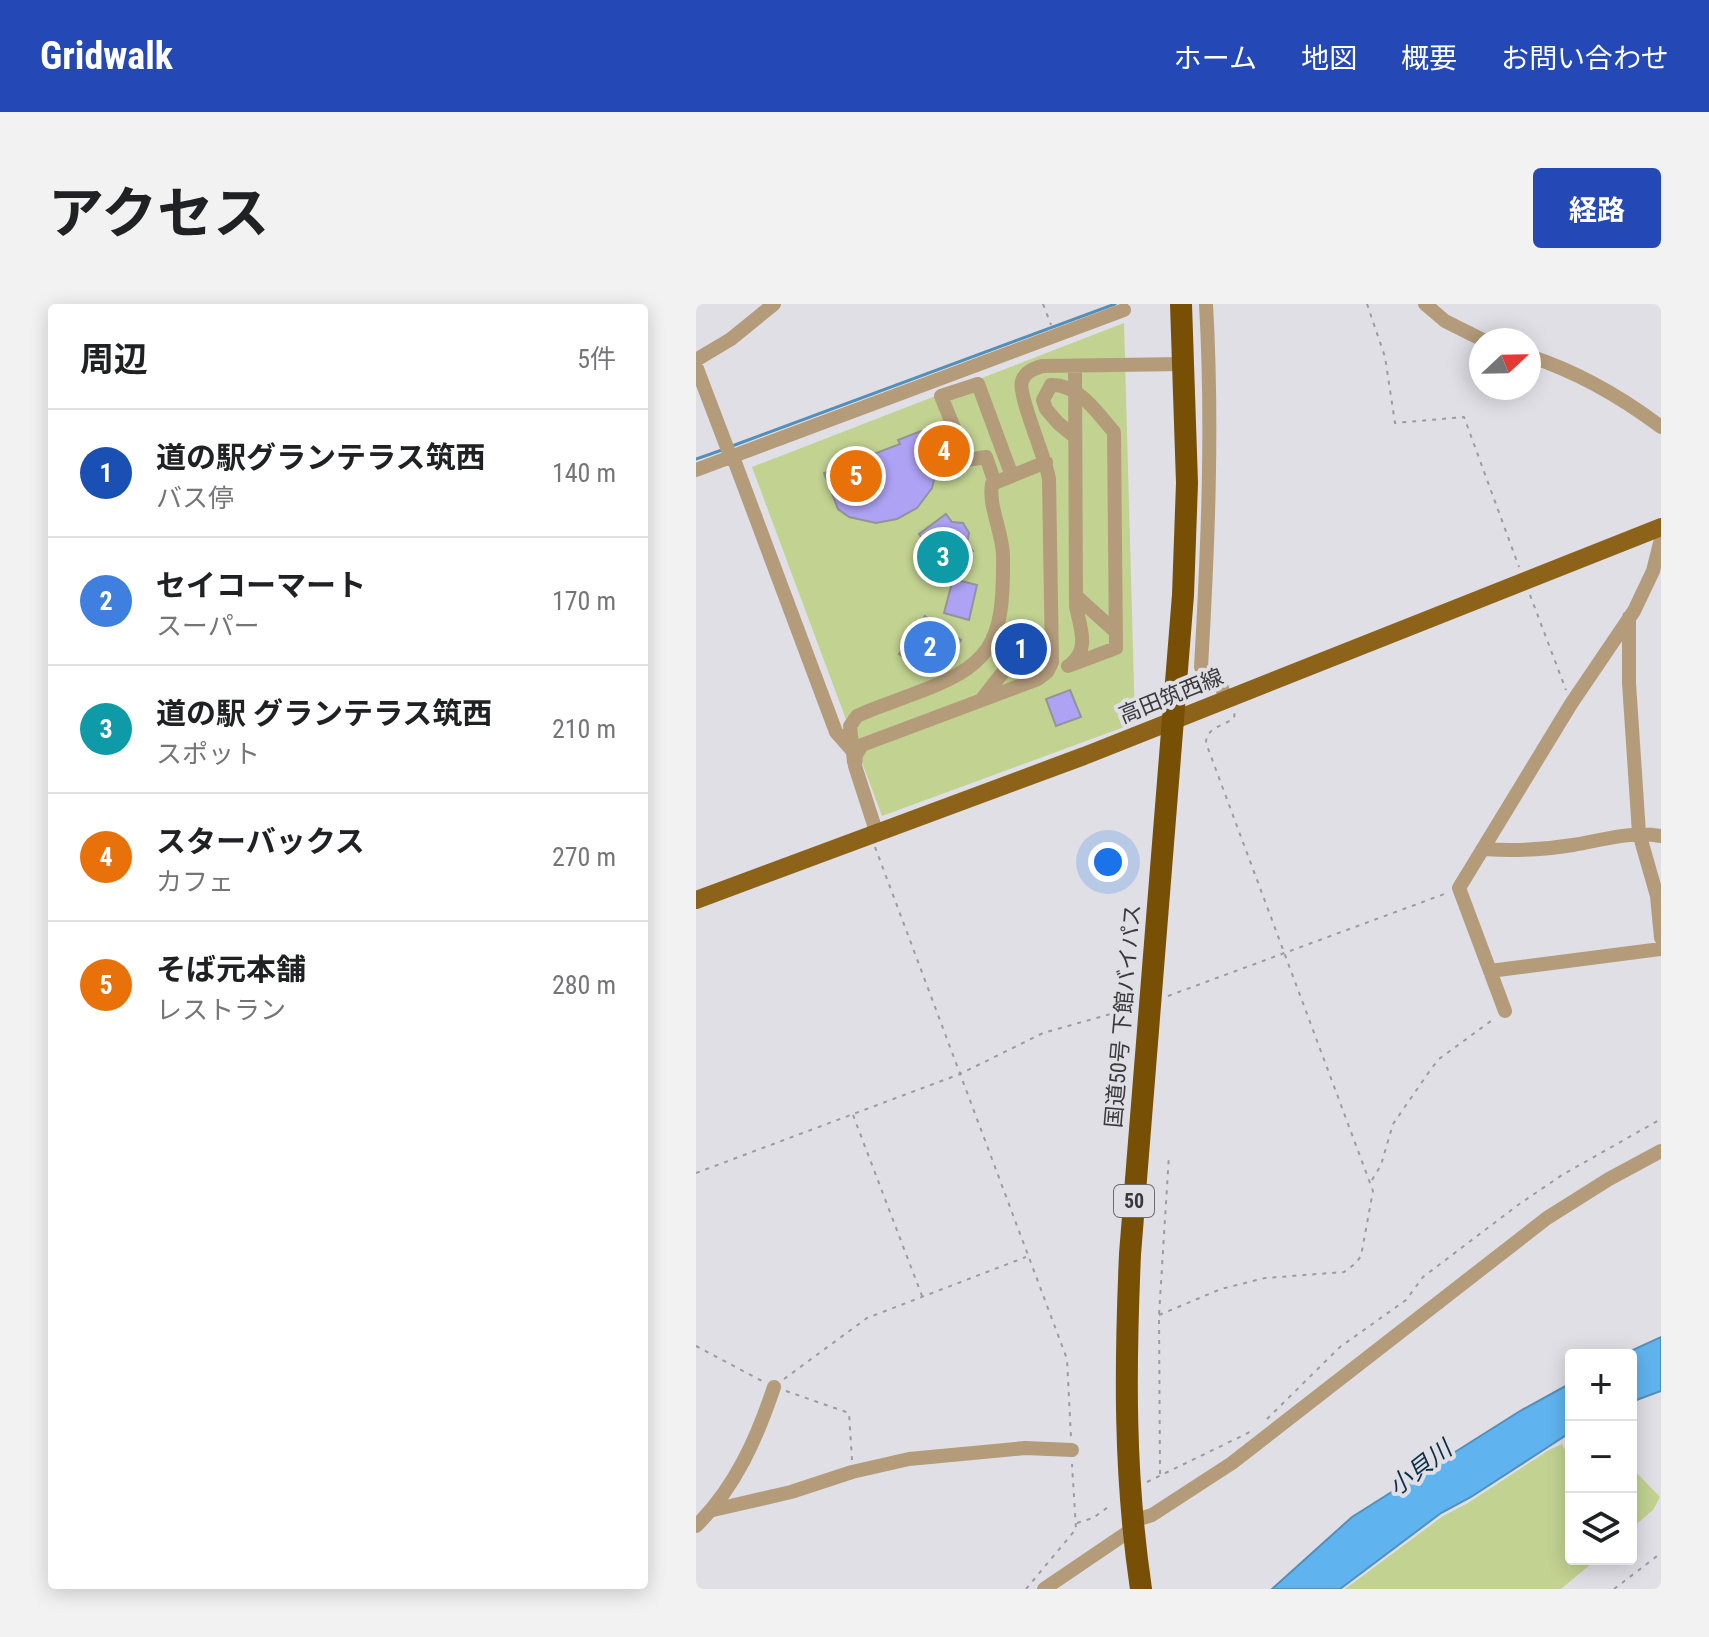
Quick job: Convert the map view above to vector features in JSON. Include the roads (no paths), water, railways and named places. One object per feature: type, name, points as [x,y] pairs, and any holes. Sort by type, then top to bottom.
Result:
[{"type":"highway","name":"国道50号 下館バイパス","points":[[1141,1589],[1127,1466],[1130,1254],[1186,541],[1181,304]]},
{"type":"main road","name":"高田筑西線","points":[[696,900],[874,836],[1230,699],[1661,527]]},
{"type":"street","points":[[774,304],[696,363],[836,732],[851,749]]},
{"type":"street","points":[[1206,304],[1211,460],[1201,667],[1230,699]]},
{"type":"street","points":[[1425,304],[1445,321],[1469,333]]},
{"type":"street","points":[[696,470],[729,453],[1124,310]]},
{"type":"street","points":[[1541,361],[1613,393],[1661,427]]},
{"type":"street","points":[[1043,675],[1053,655],[1049,479],[1046,462],[1021,393],[1021,383],[1028,372],[1042,366],[1184,364]]},
{"type":"street","points":[[1068,666],[1083,648],[1076,596],[1075,366]]},
{"type":"street","points":[[995,483],[986,457],[967,460],[941,396],[978,384],[1012,476]]},
{"type":"street","points":[[855,766],[856,755],[862,745],[1116,648],[1114,432],[1075,390],[1051,385],[1043,400],[1052,416],[1075,437]]},
{"type":"street","points":[[874,836],[851,749],[850,726],[857,716],[955,679],[972,667],[989,646],[998,627],[1002,606],[1003,552],[990,489],[995,483],[1046,462]]},
{"type":"street","points":[[1505,1011],[1459,888],[1571,704],[1629,616],[1653,571],[1661,539]]},
{"type":"street","points":[[1076,596],[1116,632]]},
{"type":"street","points":[[1629,616],[1629,683],[1639,833],[1657,896],[1661,938]]},
{"type":"street","points":[[981,700],[1015,660],[1024,655],[1033,656],[1043,664],[1043,675]]},
{"type":"street","points":[[936,686],[945,713]]},
{"type":"street","points":[[1484,849],[1520,851],[1639,833],[1661,836]]},
{"type":"street","points":[[1490,971],[1661,949]]},
{"type":"street","points":[[1044,1589],[1232,1463],[1547,1218],[1661,1151]]},
{"type":"street","points":[[696,1526],[713,1510],[759,1434],[774,1387]]},
{"type":"street","points":[[713,1510],[909,1459],[1025,1448],[1072,1450]]},
{"type":"water","points":[[1661,1337],[1661,1391],[1637,1400],[1637,1349]]},
{"type":"water","points":[[1565,1386],[1565,1436],[1441,1513],[1340,1589],[1272,1589],[1352,1517],[1520,1411]]},
{"type":"waterway","points":[[732,446],[1115,304]]},
{"type":"waterway","points":[[696,459],[722,450]]},
{"type":"place","name":"スターバックス","points":[[944,451]]},
{"type":"place","name":"そば元本舗","points":[[856,476]]},
{"type":"place","name":"道の駅 グランテラス筑西","points":[[943,557]]},
{"type":"place","name":"セイコーマート","points":[[930,647]]},
{"type":"place","name":"道の駅グランテラス筑西","points":[[1021,649]]},
{"type":"water label","name":"小貝川","points":[[1420,1468]]}]
